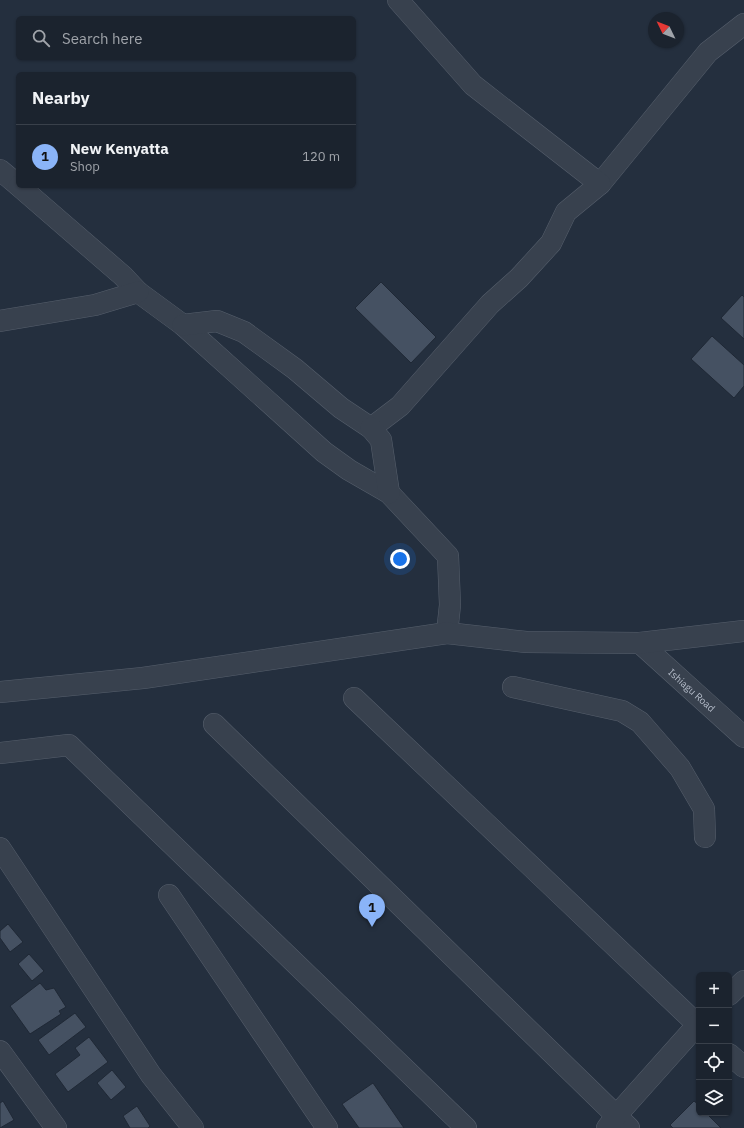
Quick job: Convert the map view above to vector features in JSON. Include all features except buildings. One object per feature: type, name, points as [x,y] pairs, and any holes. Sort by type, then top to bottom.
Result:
[{"type":"street","points":[[398,0],[473,85],[600,184]]},
{"type":"street","points":[[371,428],[400,406],[490,304],[519,278],[551,243],[566,212],[600,184],[708,52],[744,24]]},
{"type":"street","points":[[0,170],[16,184]]},
{"type":"street","points":[[20,188],[123,276],[138,292],[183,325],[324,452],[349,470],[389,493],[448,556],[450,605],[447,633]]},
{"type":"street","points":[[0,321],[95,305],[138,292]]},
{"type":"street","points":[[183,325],[217,321],[244,332],[295,369],[341,408],[371,428],[381,440],[389,493]]},
{"type":"street","points":[[0,692],[143,678],[447,633],[526,642],[640,643],[744,631]]},
{"type":"street","name":"Ishiagu Road","points":[[640,643],[744,737]]},
{"type":"street","points":[[513,686],[622,711],[640,722],[680,768],[704,809],[705,837]]},
{"type":"street","points":[[354,698],[696,1022]]},
{"type":"street","points":[[214,724],[617,1124],[696,1029]]},
{"type":"street","points":[[0,753],[69,745],[466,1128]]},
{"type":"street","points":[[0,848],[151,1075],[193,1128]]},
{"type":"street","points":[[169,896],[327,1128]]},
{"type":"street","points":[[732,992],[744,981]]},
{"type":"street","points":[[0,1051],[56,1128]]},
{"type":"street","points":[[732,1057],[744,1067]]},
{"type":"place","name":"New Kenyatta","points":[[372,927]]}]
